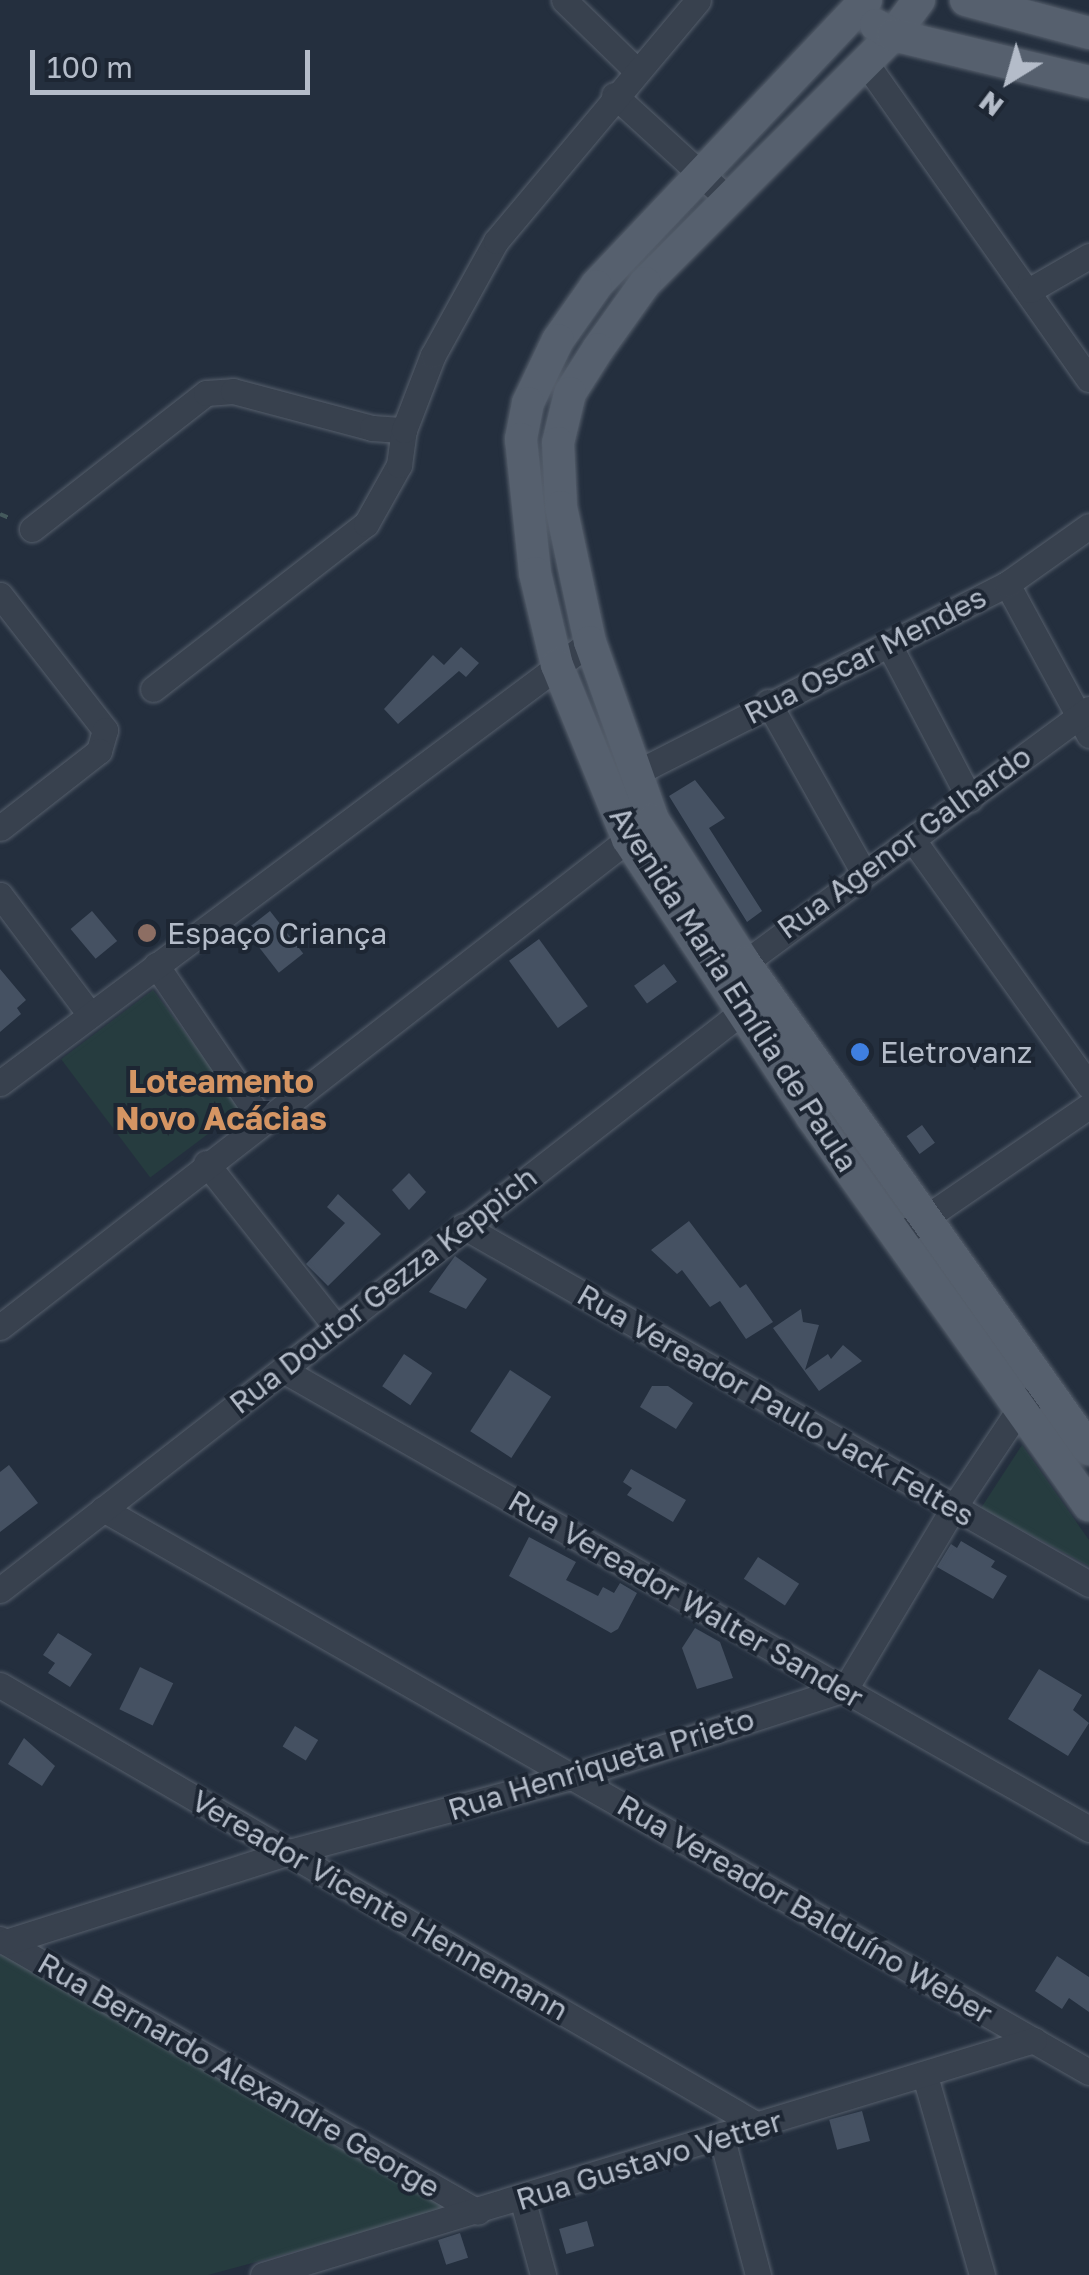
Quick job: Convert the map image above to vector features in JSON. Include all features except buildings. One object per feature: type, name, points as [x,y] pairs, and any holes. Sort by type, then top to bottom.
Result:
[{"type":"main road","name":"Avenida Maria Emília de Paula","points":[[641,829],[634,774],[590,642],[562,506],[558,443],[570,393],[645,283],[893,35],[919,0]]},
{"type":"main road","points":[[966,0],[1089,33]]},
{"type":"main road","name":"Avenida Maria Emília de Paula","points":[[861,6],[596,286],[558,340],[528,403],[521,474],[558,664],[641,829],[755,1002],[812,1117],[1089,1505]]},
{"type":"main road","points":[[861,6],[893,35],[1089,82]]},
{"type":"main road","name":"Avenida Maria Emília de Paula","points":[[755,1002],[844,1097],[1089,1449]]},
{"type":"street","points":[[564,0],[636,70]]},
{"type":"street","points":[[153,688],[366,524],[399,464],[404,430],[472,279],[523,204],[698,0]]},
{"type":"street","points":[[866,62],[1030,290],[1089,380]]},
{"type":"street","points":[[614,96],[728,200]]},
{"type":"street","points":[[1030,290],[1089,256]]},
{"type":"street","points":[[32,529],[206,393],[232,392],[372,428],[404,430]]},
{"type":"street","name":"Rua Oscar Mendes","points":[[634,774],[768,702],[1008,584],[1089,526]]},
{"type":"street","points":[[1008,584],[1085,720]]},
{"type":"street","points":[[0,595],[106,730],[100,751],[0,828]]},
{"type":"street","points":[[0,1084],[89,1013],[590,642]]},
{"type":"street","points":[[889,645],[970,799]]},
{"type":"street","points":[[768,702],[864,874]]},
{"type":"street","name":"Rua Agenor Galhardo","points":[[734,971],[864,874],[1085,720]]},
{"type":"street","points":[[0,1327],[206,1163],[641,829]]},
{"type":"street","points":[[913,840],[1089,1086]]},
{"type":"street","points":[[0,895],[89,1013]]},
{"type":"street","points":[[156,965],[262,1121]]},
{"type":"street","name":"Rua Doutor Gezza Keppich","points":[[0,1590],[755,1002]]},
{"type":"street","points":[[812,1117],[844,1097]]},
{"type":"street","points":[[898,1236],[1089,1106]]},
{"type":"street","points":[[206,1163],[335,1326]]},
{"type":"street","name":"Rua Vereador Paulo Jack Feltes","points":[[463,1226],[1089,1584]]},
{"type":"street","name":"Rua Vereador Walter Sander","points":[[283,1370],[1089,1829]]},
{"type":"street","points":[[845,1689],[954,1507],[1020,1408],[1047,1387]]},
{"type":"street","name":"Rua Vereador Balduíno Weber","points":[[103,1509],[1089,2072]]},
{"type":"street","name":"Vereador Vicente Hennemann","points":[[0,1685],[759,2126]]},
{"type":"street","name":"Rua Henriqueta Prieto","points":[[3,1940],[289,1852],[574,1776],[845,1689]]},
{"type":"street","name":"Rua Bernardo Alexandre George","points":[[3,1940],[478,2212]]},
{"type":"street","name":"Rua Gustavo Vetter","points":[[262,2275],[321,2267],[478,2212],[1034,2040]]},
{"type":"street","points":[[926,2076],[982,2275]]},
{"type":"street","points":[[721,2136],[758,2275]]},
{"type":"street","points":[[522,2198],[544,2275]]},
{"type":"green space","points":[[153,990],[242,1108],[150,1177],[61,1059]]},
{"type":"green space","points":[[1022,1445],[1089,1540],[1089,1566],[981,1508]]},
{"type":"green space","points":[[9,1952],[443,2204],[437,2213],[208,2275],[0,2275],[0,1955]]},
{"type":"place","name":"Espaço Criança","points":[[147,933]]},
{"type":"place","name":"Eletrovanz","points":[[860,1052]]},
{"type":"district","name":"Loteamento Novo Acácias","points":[[221,1100]]}]
